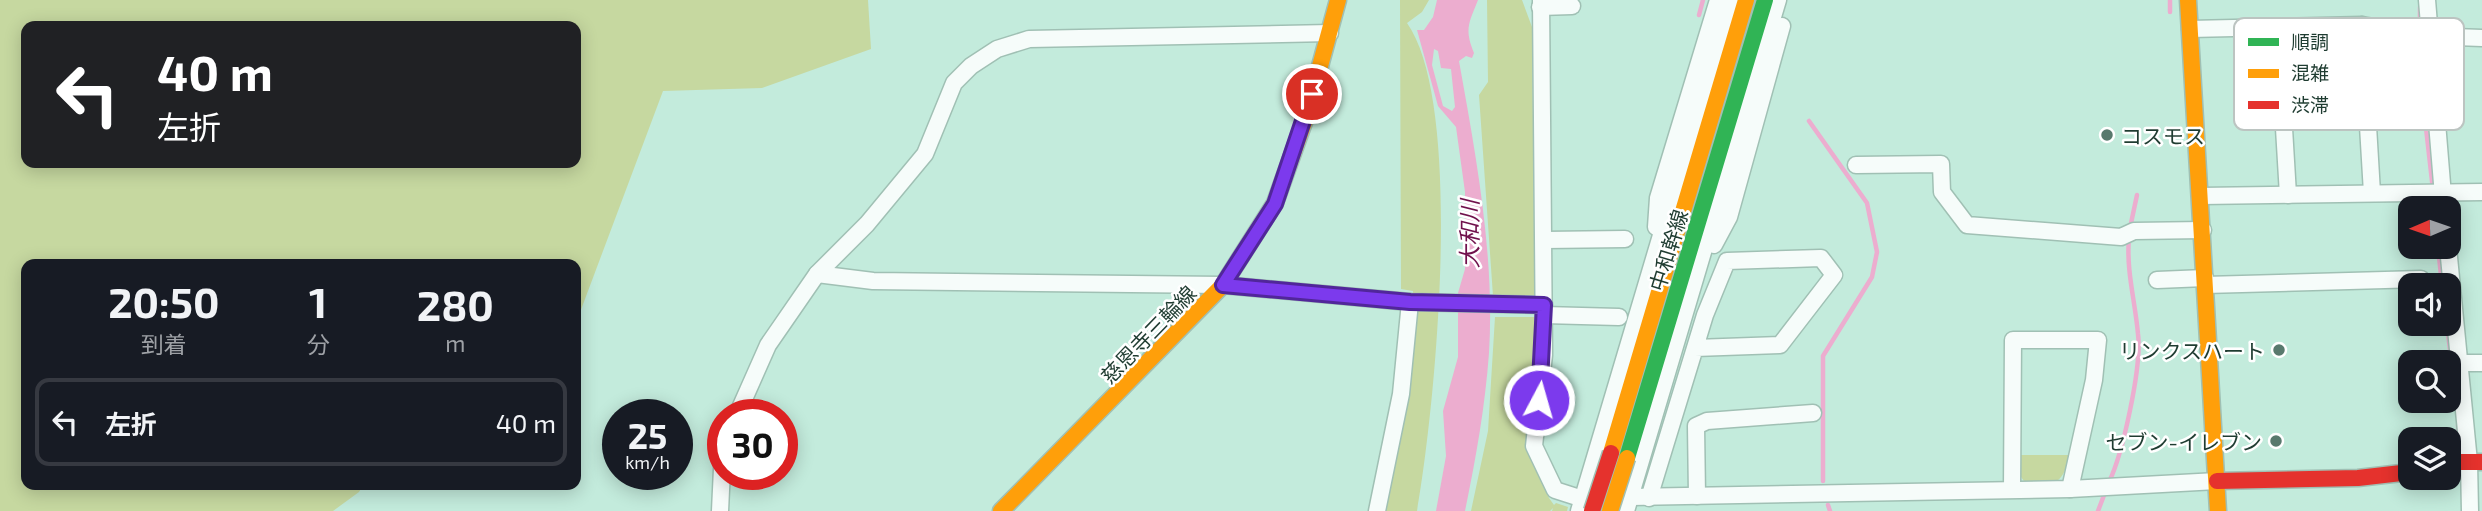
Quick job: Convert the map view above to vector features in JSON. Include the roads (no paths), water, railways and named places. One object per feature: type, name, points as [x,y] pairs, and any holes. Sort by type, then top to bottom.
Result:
[{"type":"main road","name":"慈恩寺三輪線","points":[[1001,511],[1223,285],[1275,204],[1307,114],[1338,0]]},
{"type":"main road","name":"中和幹線","points":[[1585,507],[1611,453],[1746,0]]},
{"type":"main road","name":"中和幹線","points":[[1609,511],[1765,0]]},
{"type":"main road","points":[[2189,0],[2218,511]]},
{"type":"main road","points":[[2217,481],[2268,477],[2358,478],[2398,473]]},
{"type":"street","points":[[1654,258],[1658,198],[1718,0]]},
{"type":"street","points":[[1572,6],[1541,4],[1544,355],[1534,446],[1555,490],[1585,507],[1654,258],[1731,0]]},
{"type":"street","points":[[1629,504],[1778,0]]},
{"type":"street","points":[[1696,279],[1729,217],[1771,72],[1788,0]]},
{"type":"street","points":[[2424,18],[2427,0]]},
{"type":"street","points":[[2190,29],[2234,28]]},
{"type":"street","points":[[744,399],[768,345],[817,274],[867,224],[925,154],[954,83],[971,66],[997,50],[1029,39],[1330,33]]},
{"type":"street","points":[[2464,37],[2482,38]]},
{"type":"street","points":[[2284,130],[2288,195]]},
{"type":"street","points":[[2368,130],[2372,193]]},
{"type":"street","points":[[2431,130],[2438,196]]},
{"type":"street","points":[[1856,166],[1941,164],[1942,192],[1967,225],[2128,234],[2203,230]]},
{"type":"street","points":[[2447,196],[2482,192]]},
{"type":"street","points":[[2201,196],[2372,193],[2422,196]]},
{"type":"street","points":[[1545,240],[1625,239]]},
{"type":"street","points":[[1648,498],[1704,315],[1727,261],[1821,258],[1834,275],[1780,345],[1695,348]]},
{"type":"street","points":[[2449,259],[2456,350]]},
{"type":"street","points":[[817,274],[873,281],[1223,285],[1619,317]]},
{"type":"street","points":[[2157,280],[2398,279]]},
{"type":"street","points":[[1377,511],[1401,394],[1410,302]]},
{"type":"street","points":[[2012,489],[2013,340],[2098,340],[2094,380],[2070,489]]},
{"type":"street","points":[[2461,363],[2482,363]]},
{"type":"street","points":[[2461,385],[2475,462],[2470,511]]},
{"type":"street","points":[[1697,496],[1696,426],[1707,421],[1813,413]]},
{"type":"street","points":[[1629,504],[1648,498],[1697,496],[2070,489],[2217,481]]},
{"type":"street","points":[[720,511],[721,490]]},
{"type":"water","name":"大和川","points":[[1437,0],[1478,0],[1469,26],[1469,38],[1474,53],[1472,58],[1466,56],[1459,61],[1483,206],[1490,316],[1485,393],[1465,511],[1436,511],[1446,456],[1443,411],[1458,357],[1458,293],[1465,269],[1465,192],[1456,127],[1438,106],[1417,30],[1424,30],[1433,17]],"holes":[[[1434,49],[1438,51],[1441,68],[1451,69],[1455,107],[1452,111],[1443,106],[1432,65]]]},
{"type":"waterway","points":[[1699,15],[1703,0]]},
{"type":"waterway","points":[[2170,0],[2170,12]]},
{"type":"waterway","points":[[2420,7],[2420,18]]},
{"type":"waterway","points":[[1809,121],[1867,203],[1877,252],[1872,277],[1823,356],[1823,481]]},
{"type":"waterway","points":[[2426,130],[2434,196]]},
{"type":"waterway","points":[[2130,228],[2137,195]]},
{"type":"waterway","points":[[2109,482],[2125,431],[2137,367],[2138,334],[2130,274],[2129,237]]},
{"type":"waterway","points":[[2439,259],[2441,273]]},
{"type":"waterway","points":[[2448,336],[2450,350]]},
{"type":"waterway","points":[[2098,511],[2106,490]]},
{"type":"waterway","points":[[1828,505],[1830,511]]},
{"type":"place","name":"コスモス","points":[[2107,135]]},
{"type":"place","name":"リンクスハート","points":[[2279,350]]},
{"type":"place","name":"セブン-イレブン","points":[[2276,441]]}]
